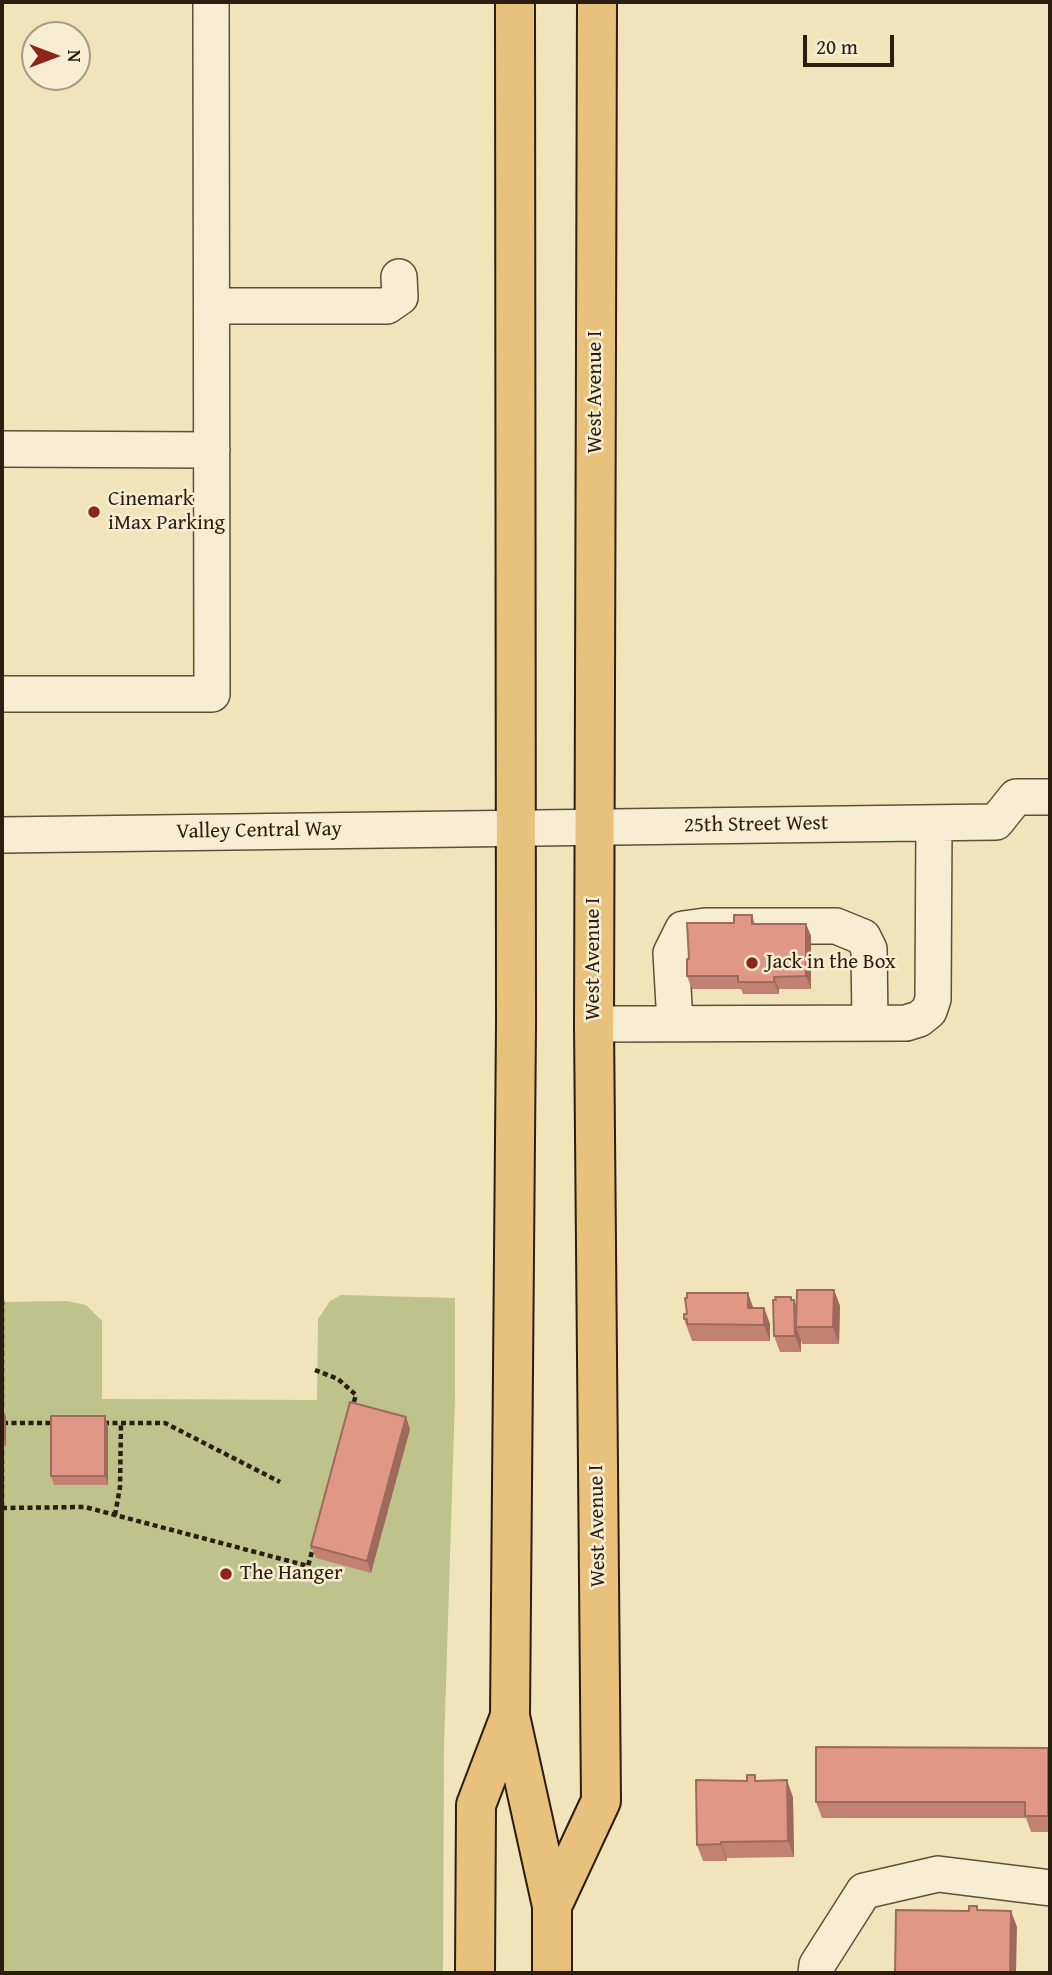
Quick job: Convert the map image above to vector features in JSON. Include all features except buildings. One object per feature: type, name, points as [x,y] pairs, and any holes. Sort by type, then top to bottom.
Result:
[{"type":"main road","name":"West Avenue I","points":[[515,2],[515,1269],[510,1716],[552,1906],[552,1973]]},
{"type":"main road","name":"West Avenue I","points":[[552,1906],[601,1801],[594,1024],[597,2]]},
{"type":"main road","points":[[475,1973],[476,1805],[510,1716]]},
{"type":"street","points":[[2,694],[212,694],[211,2]]},
{"type":"street","points":[[212,306],[387,306],[400,297],[399,277]]},
{"type":"street","points":[[2,449],[212,450]]},
{"type":"street","name":"25th Street West","points":[[516,827],[996,822],[1016,797],[1050,797]]},
{"type":"street","points":[[594,1024],[906,1023],[919,1019],[929,1010],[933,999],[934,823]]},
{"type":"street","name":"Valley Central Way","points":[[2,835],[516,827]]},
{"type":"street","points":[[675,1023],[671,953],[683,929],[705,926],[836,926],[863,937],[869,949],[870,1023]]},
{"type":"street","points":[[816,1973],[817,1965],[864,1891],[938,1874],[1050,1888]]},
{"type":"path","points":[[2,1300],[2,1508],[85,1507],[308,1566],[315,1541]]},
{"type":"path","points":[[314,1370],[338,1379],[356,1395],[351,1413]]},
{"type":"path","points":[[2,1423],[68,1423]]},
{"type":"path","points":[[94,1423],[165,1423],[279,1482]]},
{"type":"path","points":[[115,1515],[120,1487],[121,1423]]},
{"type":"green space","name":"The Hanger","points":[[341,1295],[455,1298],[455,1397],[444,1748],[443,1973],[2,1973],[2,1302],[67,1301],[86,1305],[102,1321],[102,1399],[317,1400],[318,1319],[330,1301]]},
{"type":"place","name":"Cinemark iMax Parking","points":[[94,512]]},
{"type":"place","name":"Jack in the Box","points":[[752,963]]},
{"type":"place","name":"The Hanger","points":[[226,1574]]}]
